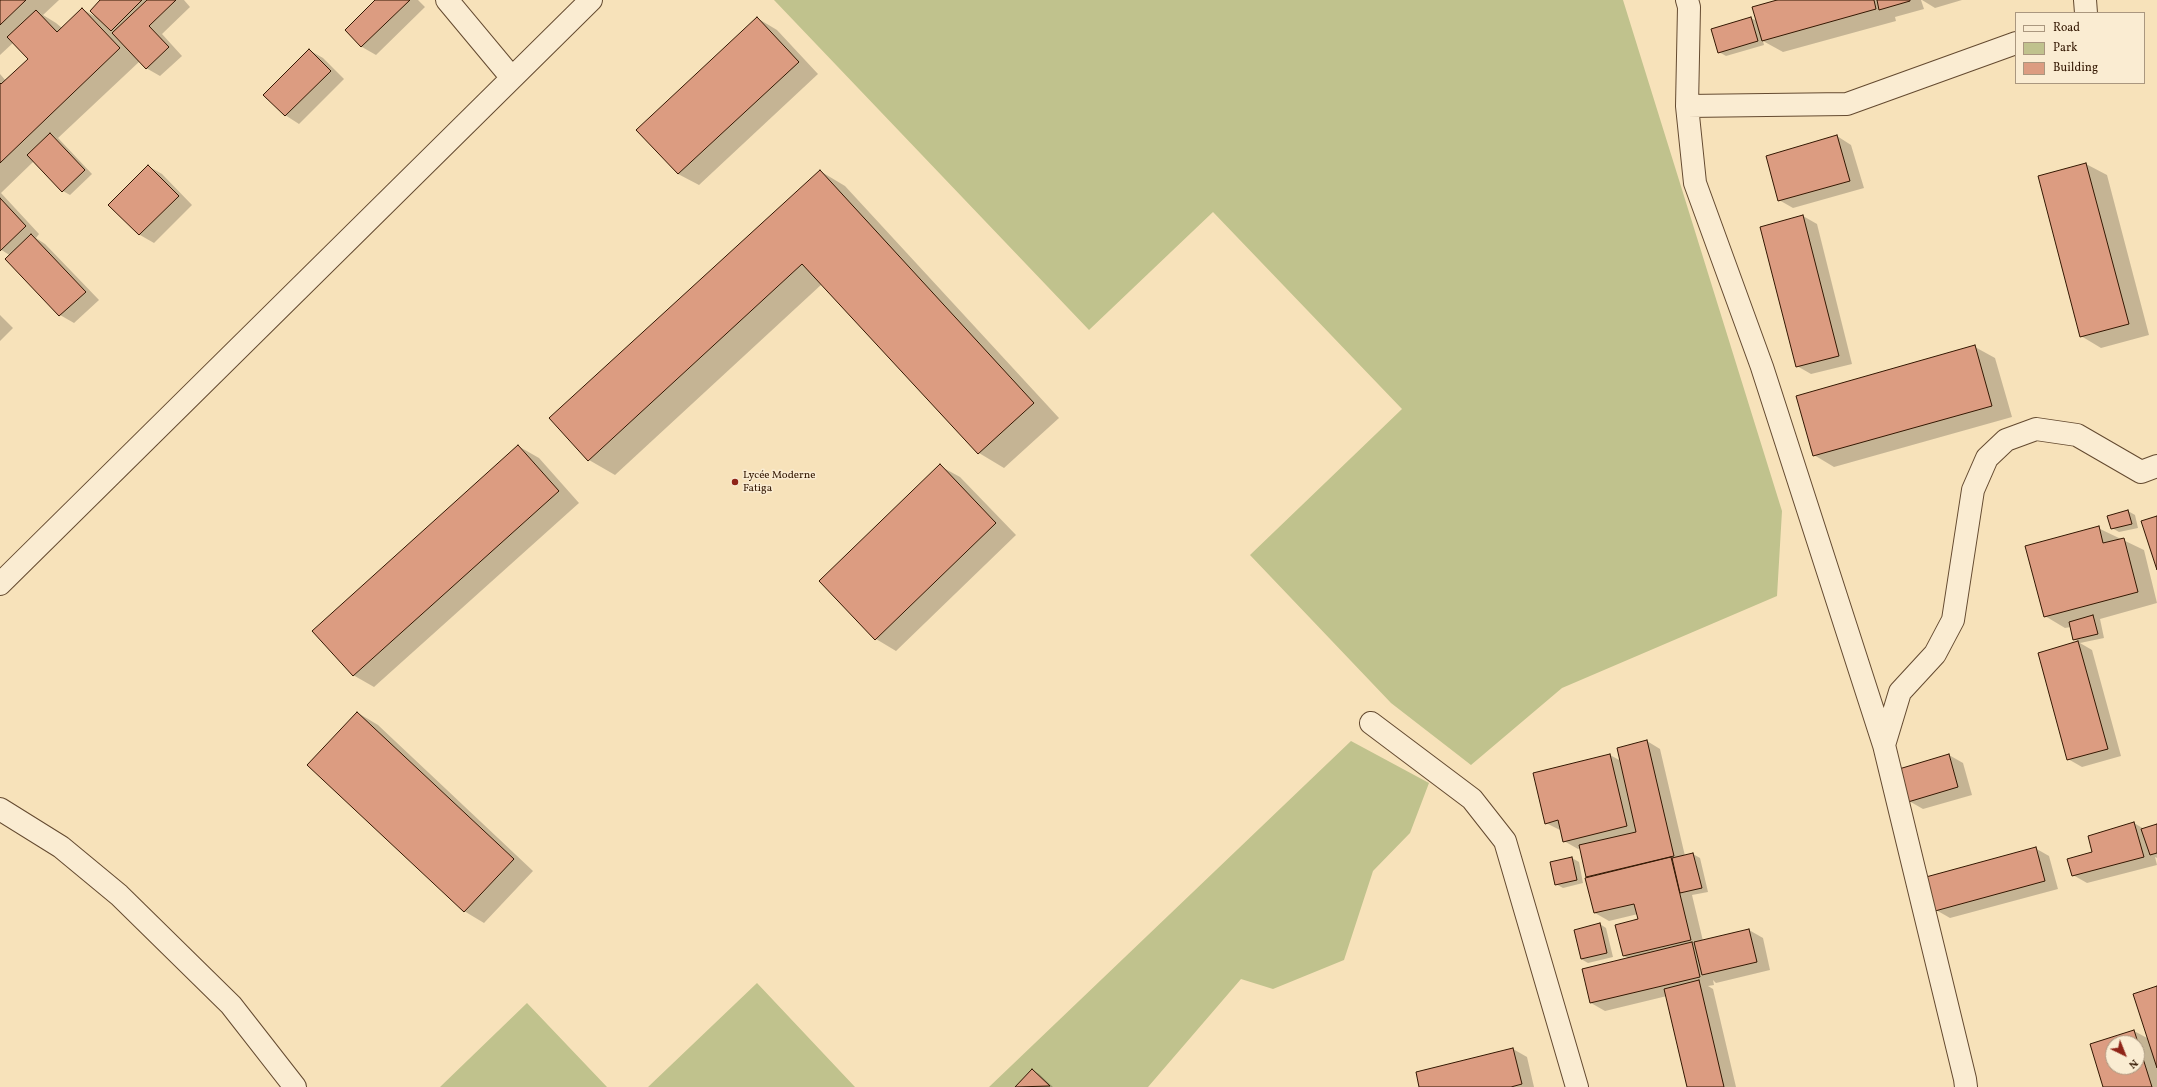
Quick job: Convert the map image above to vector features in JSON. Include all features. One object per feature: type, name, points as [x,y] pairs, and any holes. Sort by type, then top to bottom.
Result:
[{"type":"street","points":[[447,0],[512,78]]},
{"type":"street","points":[[0,584],[591,0]]},
{"type":"street","points":[[1688,0],[1687,106],[1695,183],[1762,367],[1884,745],[1964,1072],[1966,1087]]},
{"type":"street","points":[[2085,0],[2086,12]]},
{"type":"street","points":[[1687,106],[1847,104],[2015,43]]},
{"type":"street","points":[[1884,745],[1900,692],[1935,654],[1953,620],[1973,490],[1987,458],[2006,440],[2036,430],[2077,435],[2141,472],[2157,466]]},
{"type":"street","points":[[1370,723],[1472,799],[1505,841],[1577,1087]]},
{"type":"street","points":[[0,809],[61,847],[119,895],[230,1005],[295,1087]]},
{"type":"green space","points":[[774,0],[1623,0],[1782,511],[1777,596],[1562,688],[1471,765],[1391,703],[1250,555],[1402,409],[1213,212],[1089,330]]},
{"type":"green space","points":[[1351,741],[1429,783],[1410,833],[1373,871],[1344,960],[1273,989],[1241,979],[1148,1087],[989,1087]]},
{"type":"green space","points":[[757,983],[855,1087],[648,1087]]},
{"type":"green space","points":[[527,1003],[607,1087],[440,1087]]},
{"type":"building","points":[[0,0],[26,0],[0,25]]},
{"type":"building","points":[[100,0],[142,0],[111,31],[90,11]]},
{"type":"building","points":[[147,0],[176,0],[149,26],[169,47],[146,69],[112,33]]},
{"type":"building","points":[[375,0],[410,0],[361,47],[345,30]]},
{"type":"building","points":[[1777,0],[1874,0],[1876,9],[1762,41],[1752,7]]},
{"type":"building","points":[[1877,0],[1910,0],[1910,1],[1879,10]]},
{"type":"building","points":[[82,8],[120,48],[0,163],[0,83],[1,84],[28,59],[7,37],[36,10],[57,32]]},
{"type":"building","points":[[757,17],[799,62],[678,174],[636,130]]},
{"type":"building","points":[[1751,17],[1758,41],[1718,53],[1711,29]]},
{"type":"building","points":[[309,49],[331,71],[285,116],[263,95]]},
{"type":"building","points":[[50,133],[85,170],[62,192],[27,155]]},
{"type":"building","points":[[1837,135],[1850,181],[1778,201],[1766,156]]},
{"type":"building","points":[[2086,163],[2129,324],[2080,337],[2038,176]]},
{"type":"building","points":[[148,165],[179,196],[139,235],[108,205]]},
{"type":"building","points":[[820,170],[1034,403],[978,454],[802,264],[588,461],[549,418]]},
{"type":"building","points":[[0,198],[26,226],[0,251]]},
{"type":"building","points":[[1803,215],[1839,356],[1796,367],[1760,227]]},
{"type":"building","points":[[31,234],[86,292],[59,316],[5,259]]},
{"type":"building","points":[[1975,345],[1992,406],[1813,456],[1796,396]]},
{"type":"building","points":[[518,445],[559,491],[353,676],[312,631]]},
{"type":"building","points":[[940,464],[996,523],[875,640],[819,581]]},
{"type":"building","points":[[2128,510],[2132,524],[2111,529],[2107,516]]},
{"type":"building","points":[[2157,516],[2157,570],[2141,521]]},
{"type":"building","points":[[2099,526],[2103,543],[2124,538],[2138,592],[2044,617],[2025,546]]},
{"type":"building","points":[[2093,615],[2098,634],[2073,640],[2069,622]]},
{"type":"building","points":[[2078,641],[2108,749],[2067,760],[2038,653]]},
{"type":"building","points":[[357,712],[514,859],[464,912],[307,765]]},
{"type":"building","points":[[1647,740],[1674,856],[1586,877],[1579,845],[1636,832],[1617,748]]},
{"type":"building","points":[[1610,754],[1627,826],[1563,842],[1558,820],[1545,824],[1533,773]]},
{"type":"building","points":[[1949,754],[1958,787],[1908,802],[1899,769]]},
{"type":"building","points":[[2134,822],[2144,857],[2072,876],[2067,859],[2092,852],[2088,836]]},
{"type":"building","points":[[2157,824],[2157,853],[2150,855],[2141,829]]},
{"type":"building","points":[[2036,847],[2045,881],[1935,911],[1926,877]]},
{"type":"building","points":[[1693,853],[1702,888],[1680,893],[1672,858]]},
{"type":"building","points":[[1572,857],[1577,880],[1555,885],[1550,862]]},
{"type":"building","points":[[1671,857],[1691,940],[1623,956],[1615,925],[1638,919],[1634,904],[1594,913],[1585,878]]},
{"type":"building","points":[[1600,923],[1607,953],[1581,959],[1574,930]]},
{"type":"building","points":[[1749,929],[1757,962],[1702,975],[1694,942]]},
{"type":"building","points":[[1692,942],[1700,977],[1590,1003],[1582,969]]},
{"type":"building","points":[[1699,980],[1724,1087],[1687,1087],[1664,989]]},
{"type":"building","points":[[2157,986],[2157,1068],[2133,994]]},
{"type":"building","points":[[2134,1030],[2136,1035],[2118,1035]]},
{"type":"building","points":[[2105,1039],[2105,1075],[2145,1075],[2145,1065],[2152,1087],[2103,1087],[2090,1044]]},
{"type":"building","points":[[1513,1048],[1522,1084],[1511,1087],[1419,1087],[1416,1072]]},
{"type":"building","points":[[1032,1069],[1050,1086],[1015,1087]]},
{"type":"place","name":"Lycée Moderne Fatiga","points":[[735,482]]}]
